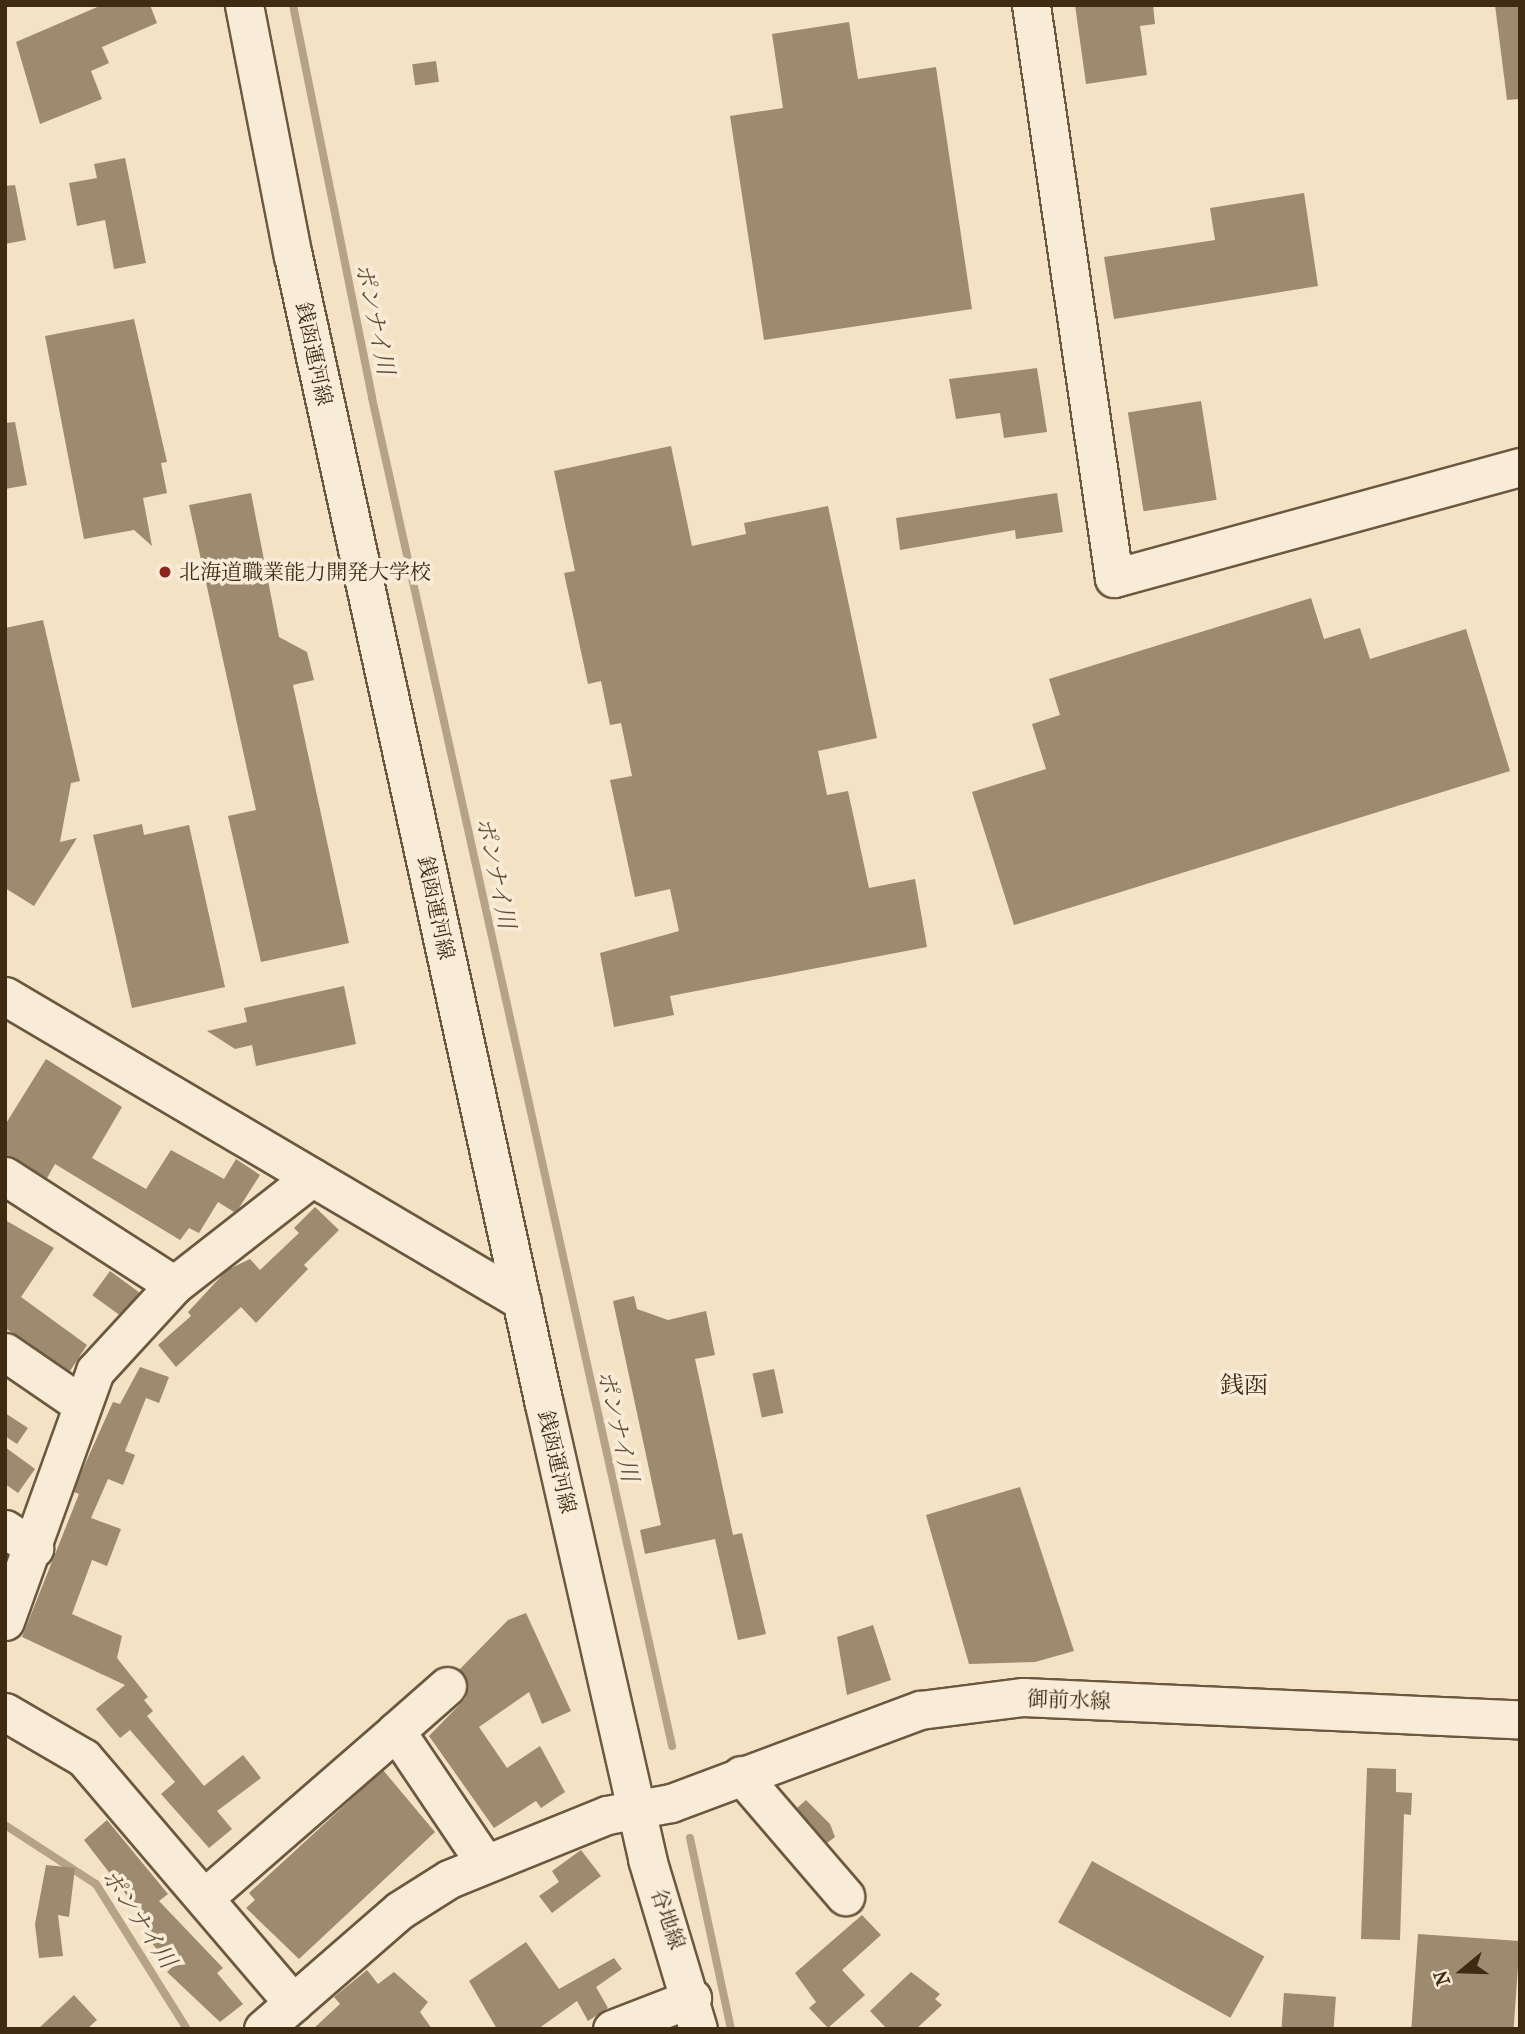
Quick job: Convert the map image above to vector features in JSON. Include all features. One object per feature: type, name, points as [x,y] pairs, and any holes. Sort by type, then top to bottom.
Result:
[{"type":"street","name":"銭函運河線","points":[[244,5],[290,243],[636,1809]]},
{"type":"street","points":[[1031,5],[1114,578],[1520,467]]},
{"type":"street","points":[[5,996],[522,1301]]},
{"type":"street","points":[[5,1176],[174,1285]]},
{"type":"street","points":[[5,1621],[19,1539],[95,1371],[174,1285],[312,1177]]},
{"type":"street","points":[[5,1352],[81,1404]]},
{"type":"street","points":[[204,1898],[447,1686]]},
{"type":"street","name":"御前水線","points":[[263,2029],[415,1898],[485,1863],[636,1809],[741,1776],[891,1718],[987,1699],[1520,1720]]},
{"type":"street","points":[[5,1712],[84,1758],[293,2003]]},
{"type":"street","points":[[396,1731],[485,1863]]},
{"type":"street","points":[[741,1776],[845,1896]]},
{"type":"street","name":"谷地線","points":[[636,1809],[695,2013]]},
{"type":"street","points":[[612,2029],[695,2013]]},
{"type":"building","points":[[102,5],[150,5],[157,23],[102,47],[109,63],[91,71],[102,99],[40,124],[16,42]]},
{"type":"building","points":[[1075,5],[1153,5],[1155,24],[1140,26],[1147,75],[1086,84]]},
{"type":"building","points":[[1495,5],[1520,5],[1520,99],[1507,100]]},
{"type":"building","points":[[849,22],[858,79],[936,67],[972,309],[764,340],[730,116],[783,108],[772,34]]},
{"type":"building","points":[[436,61],[439,82],[415,85],[412,64]]},
{"type":"building","points":[[125,158],[146,263],[114,269],[105,220],[77,226],[69,183],[97,178],[94,164]]},
{"type":"building","points":[[15,185],[26,240],[5,244],[5,186]]},
{"type":"building","points":[[1304,193],[1318,286],[1114,319],[1104,257],[1215,240],[1210,208]]},
{"type":"building","points":[[134,319],[167,462],[161,463],[167,493],[143,498],[152,546],[134,530],[84,539],[45,336]]},
{"type":"building","points":[[1037,368],[1047,432],[1004,438],[1000,413],[956,419],[949,379]]},
{"type":"building","points":[[1201,401],[1217,500],[1144,511],[1128,413]]},
{"type":"building","points":[[15,422],[27,485],[5,489],[5,423]]},
{"type":"building","points":[[671,446],[692,546],[746,534],[744,523],[828,506],[877,738],[818,751],[827,795],[848,791],[869,888],[915,879],[927,947],[670,996],[674,1015],[614,1027],[600,953],[679,931],[670,889],[635,897],[610,780],[632,776],[621,723],[610,725],[601,681],[588,684],[564,573],[575,571],[554,471]]},
{"type":"building","points":[[251,493],[279,637],[307,652],[314,680],[293,685],[349,943],[261,962],[228,816],[256,810],[189,505]]},
{"type":"building","points":[[1057,493],[1063,532],[1016,539],[1015,530],[900,550],[896,518]]},
{"type":"building","points":[[1311,598],[1324,639],[1360,628],[1370,659],[1466,629],[1510,771],[1014,925],[972,792],[1046,769],[1032,724],[1060,715],[1049,679]]},
{"type":"building","points":[[43,620],[80,781],[71,783],[60,842],[77,838],[34,906],[5,888],[5,628]]},
{"type":"building","points":[[142,824],[144,835],[189,825],[225,987],[132,1008],[93,835]]},
{"type":"building","points":[[344,986],[356,1044],[256,1066],[252,1045],[235,1049],[207,1031],[247,1022],[244,1008]]},
{"type":"building","points":[[46,1059],[122,1107],[92,1158],[146,1189],[171,1150],[224,1179],[236,1159],[260,1175],[239,1208],[234,1212],[218,1202],[199,1233],[189,1228],[180,1240],[55,1164],[47,1178],[5,1155],[5,1125]]},
{"type":"building","points":[[315,1207],[339,1230],[304,1265],[308,1269],[256,1323],[241,1307],[176,1367],[158,1345],[191,1316],[188,1312],[227,1270],[250,1259],[260,1270],[299,1233],[294,1228]]},
{"type":"building","points":[[5,1220],[54,1248],[21,1297],[87,1345],[70,1371],[5,1328]]},
{"type":"building","points":[[110,1271],[139,1292],[121,1316],[92,1295]]},
{"type":"building","points":[[634,1296],[637,1309],[668,1320],[706,1311],[715,1355],[695,1359],[733,1535],[742,1533],[766,1634],[738,1640],[715,1539],[645,1554],[640,1530],[661,1525],[613,1301]]},
{"type":"building","points":[[140,1367],[169,1377],[159,1403],[146,1398],[125,1451],[135,1455],[123,1485],[108,1479],[91,1518],[121,1529],[107,1566],[92,1560],[72,1614],[122,1636],[117,1658],[148,1697],[144,1700],[153,1711],[147,1716],[204,1786],[243,1755],[261,1778],[217,1811],[232,1829],[209,1848],[161,1794],[175,1782],[130,1730],[120,1738],[96,1709],[125,1685],[22,1637],[79,1494],[74,1492],[81,1473],[113,1402],[120,1404]]},
{"type":"building","points":[[774,1369],[783,1413],[762,1418],[752,1374]]},
{"type":"building","points":[[5,1413],[28,1428],[17,1444],[5,1436]]},
{"type":"building","points":[[5,1447],[35,1469],[18,1493],[5,1484]]},
{"type":"building","points":[[1020,1487],[1074,1651],[1035,1662],[969,1664],[926,1515]]},
{"type":"building","points":[[526,1613],[571,1711],[542,1724],[529,1692],[479,1727],[507,1768],[540,1746],[565,1792],[541,1808],[536,1801],[494,1828],[429,1736],[466,1698],[467,1681],[459,1670],[508,1620]]},
{"type":"building","points":[[873,1625],[891,1680],[847,1695],[837,1637]]},
{"type":"building","points":[[1367,1768],[1396,1769],[1396,1792],[1412,1793],[1411,1815],[1404,1814],[1400,1940],[1361,1939]]},
{"type":"building","points":[[383,1770],[435,1832],[299,1959],[246,1908],[255,1900],[249,1893]]},
{"type":"building","points":[[806,1800],[830,1824],[835,1837],[827,1843],[797,1808]]},
{"type":"building","points":[[107,1820],[168,1894],[159,1901],[223,1968],[217,1973],[243,2004],[220,2022],[167,1972],[172,1967],[144,1934],[152,1928],[84,1840]]},
{"type":"building","points":[[581,1850],[601,1876],[552,1913],[539,1896],[559,1882],[552,1871]]},
{"type":"building","points":[[1092,1861],[1264,1957],[1230,2018],[1058,1922]]},
{"type":"building","points":[[46,1865],[75,1868],[69,1917],[58,1915],[63,1956],[39,1958],[35,1924]]},
{"type":"building","points":[[862,1915],[881,1935],[842,1970],[865,1995],[828,2028],[809,2008],[816,2002],[795,1973]]},
{"type":"building","points":[[1418,1934],[1520,1941],[1514,2029],[1411,2029]]},
{"type":"building","points":[[526,1942],[559,1989],[614,1958],[622,1969],[596,1987],[608,2008],[588,2021],[577,2001],[538,2029],[497,2029],[469,1981]]},
{"type":"building","points":[[367,1970],[378,1984],[394,1972],[428,2002],[420,2012],[432,2029],[313,2029],[340,2004],[334,1997]]},
{"type":"building","points":[[911,1972],[940,1994],[935,1999],[942,2005],[916,2029],[887,2029],[870,2011]]},
{"type":"building","points":[[1284,1993],[1336,1997],[1334,2029],[1281,2029]]},
{"type":"building","points":[[74,1995],[97,2020],[87,2029],[38,2029]]},
{"type":"waterway","name":"ポンナイ川","points":[[293,5],[372,398],[672,1746]]},
{"type":"waterway","name":"ポンナイ川","points":[[5,1825],[96,1884],[187,2029]]},
{"type":"waterway","name":"ポンナイ川","points":[[690,1838],[731,2029]]},
{"type":"place","name":"北海道職業能力開発大学校","points":[[165,572]]},
{"type":"district","name":"銭函","points":[[1244,1386]]}]
